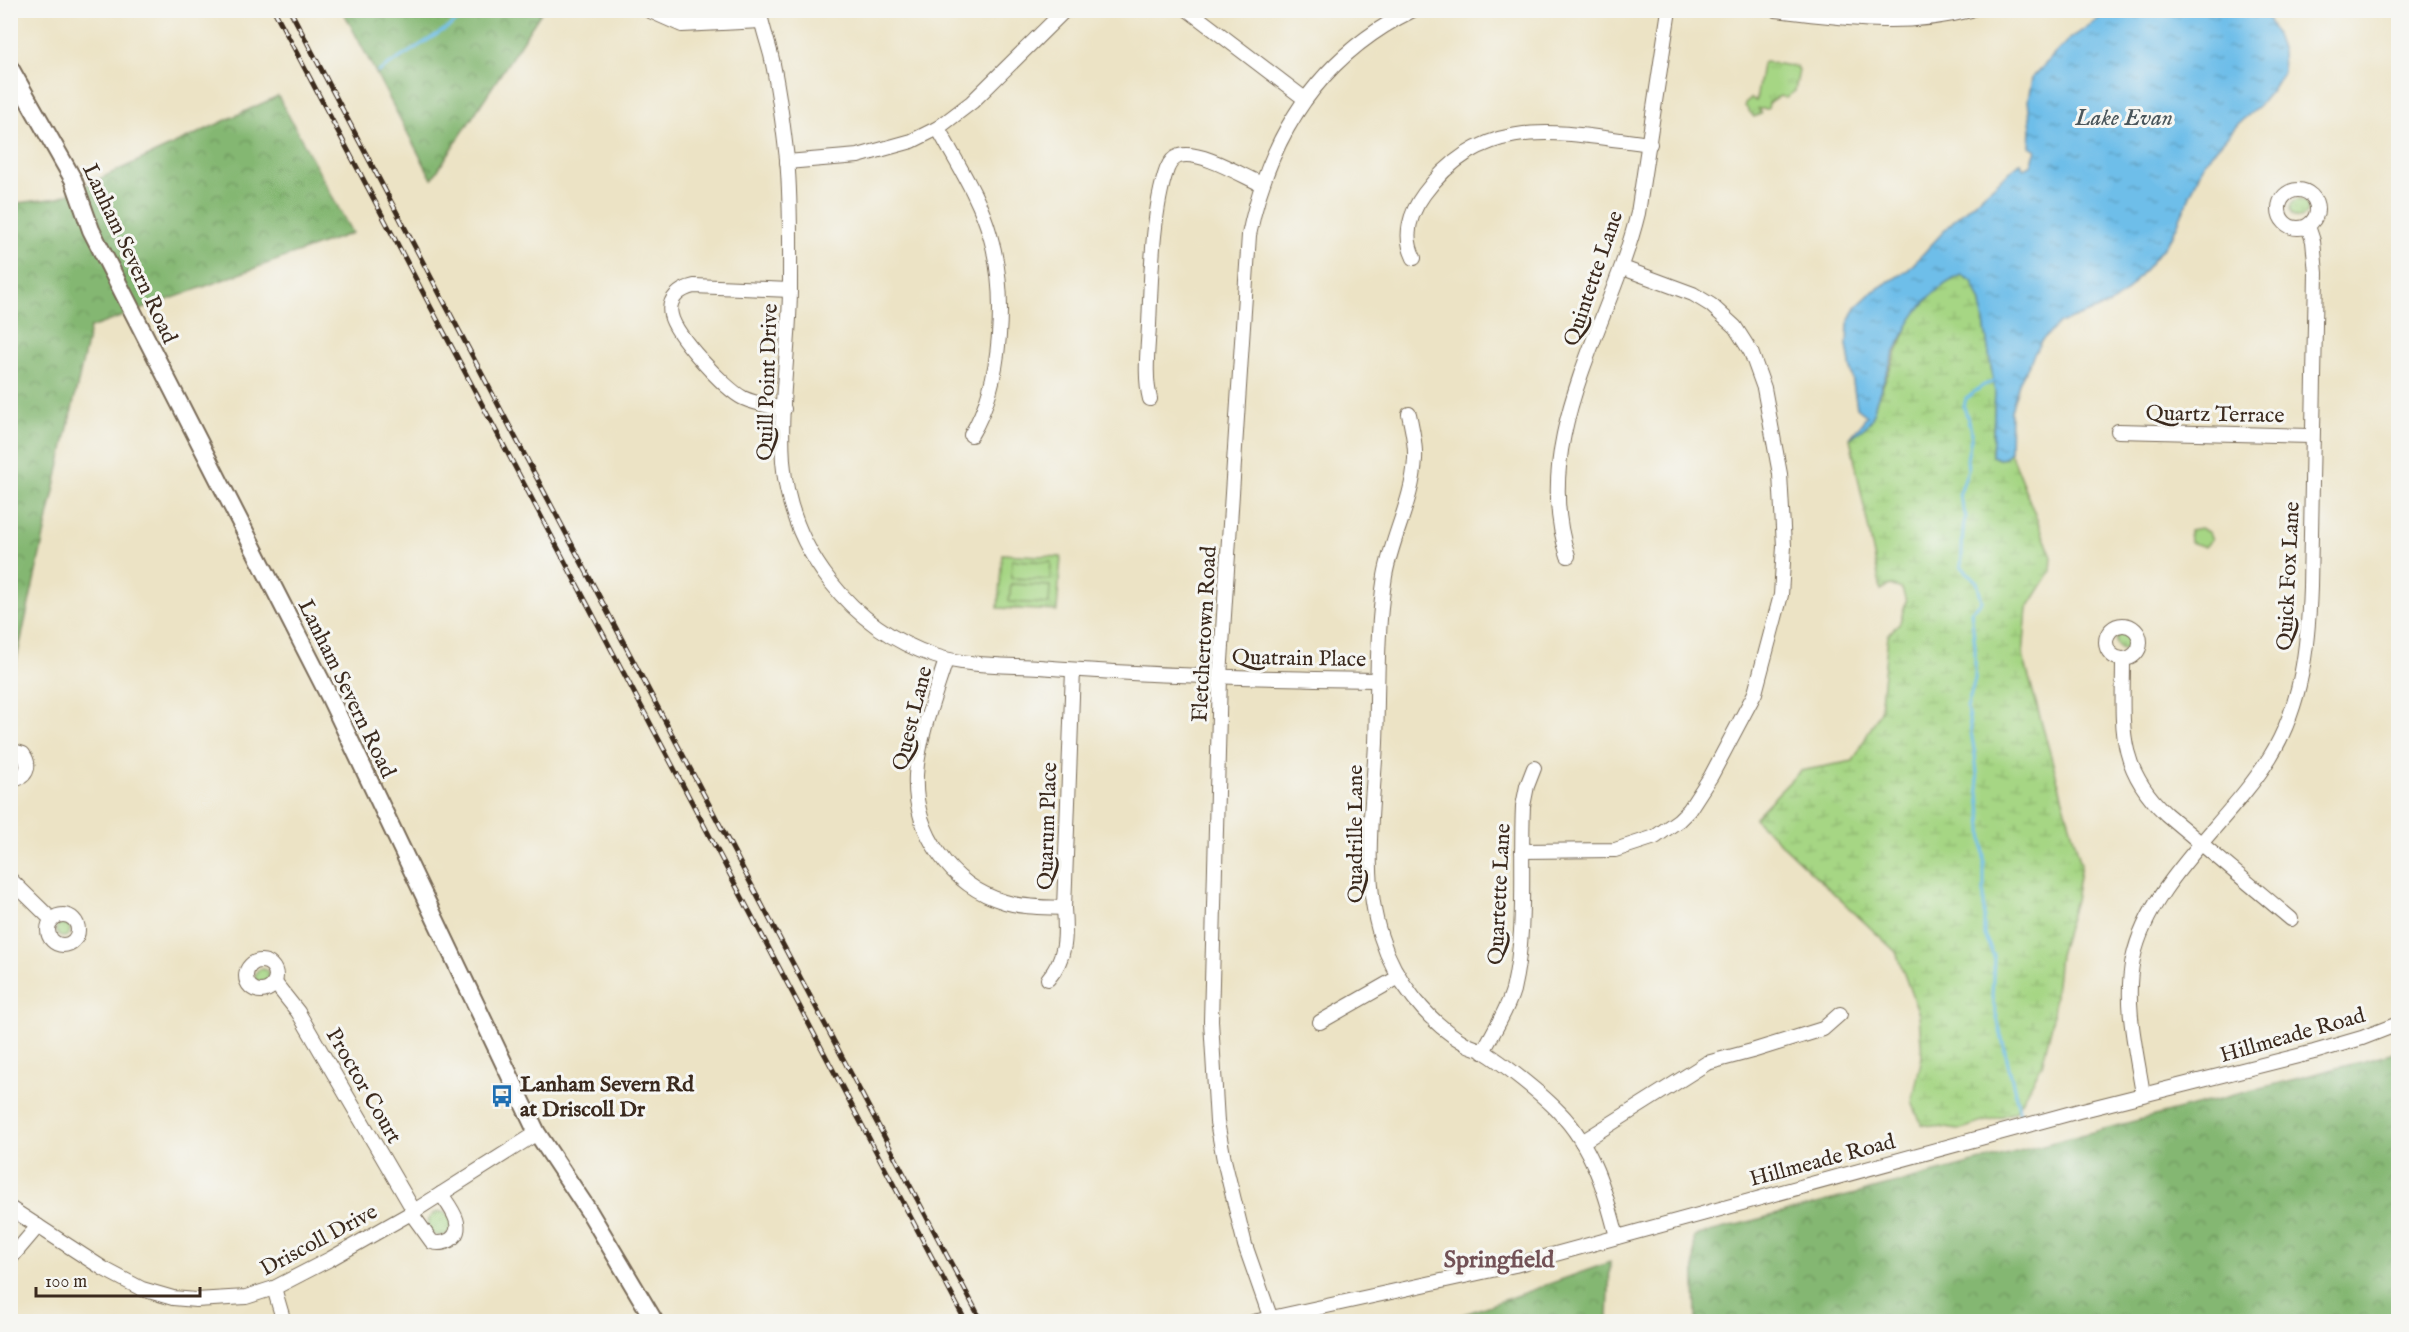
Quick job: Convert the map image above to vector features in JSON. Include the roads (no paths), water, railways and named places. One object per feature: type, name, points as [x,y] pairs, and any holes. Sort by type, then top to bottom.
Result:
[{"type":"main road","name":"Lanham Severn Road","points":[[10,68],[73,179],[91,230],[330,698],[537,1133],[590,1213],[656,1322]]},
{"type":"street","points":[[648,10],[682,25],[760,16]]},
{"type":"street","points":[[787,162],[858,156],[912,141],[938,128],[972,102],[1065,10]]},
{"type":"street","points":[[1188,10],[1305,99]]},
{"type":"street","name":"Fletchertown Road","points":[[1272,1320],[1232,1201],[1217,1122],[1213,1075],[1211,956],[1220,676],[1249,235],[1261,184],[1288,125],[1305,99],[1360,44],[1413,10]]},
{"type":"street","name":"Quintette Lane","points":[[1568,556],[1561,534],[1558,513],[1566,425],[1580,375],[1623,268],[1638,213],[1669,10]]},
{"type":"street","points":[[1776,10],[1881,22],[1911,21],[1971,10]]},
{"type":"street","name":"Quill Point Drive","points":[[760,16],[772,57],[787,162],[790,290],[783,462],[786,483],[801,533],[815,562],[835,589],[872,622],[915,648],[946,660],[1073,670],[1220,676]]},
{"type":"street","points":[[938,128],[985,220],[996,261],[999,294],[997,345],[985,409],[972,435]]},
{"type":"street","points":[[1414,258],[1409,248],[1408,236],[1415,210],[1422,197],[1445,169],[1472,151],[1509,136],[1537,132],[1650,144]]},
{"type":"street","points":[[1149,399],[1146,378],[1151,282],[1162,186],[1172,160],[1179,156],[1198,158],[1261,184]]},
{"type":"street","name":"Quick Fox Lane","points":[[2143,1094],[2130,1001],[2133,960],[2142,930],[2171,883],[2269,759],[2286,726],[2298,690],[2308,635],[2316,273],[2313,241],[2308,226]]},
{"type":"street","points":[[1522,851],[1615,850],[1655,837],[1679,820],[1689,810],[1711,776],[1755,693],[1781,595],[1784,546],[1780,474],[1764,388],[1751,352],[1735,327],[1711,305],[1694,294],[1623,268]]},
{"type":"street","points":[[784,409],[743,398],[719,381],[674,322],[670,308],[676,294],[682,289],[693,286],[790,290]]},
{"type":"street","name":"Quadrille Lane","points":[[1409,414],[1415,442],[1413,479],[1386,573],[1377,645],[1372,887],[1381,938],[1399,977],[1415,998],[1445,1029],[1466,1044],[1483,1052],[1558,1111],[1581,1142],[1601,1182],[1617,1237]]},
{"type":"street","name":"Quartz Terrace","points":[[2118,431],[2312,436]]},
{"type":"street","points":[[2123,659],[2123,732],[2131,767],[2139,783],[2154,802],[2291,919]]},
{"type":"street","name":"Quest Lane","points":[[946,660],[917,762],[916,791],[924,828],[948,865],[975,888],[1004,902],[1064,908]]},
{"type":"street","name":"Quarum Place","points":[[1048,979],[1059,966],[1063,954],[1065,930],[1073,670]]},
{"type":"street","name":"Quatrain Place","points":[[1220,676],[1377,680]]},
{"type":"street","points":[[10,750],[23,754],[28,763],[26,773],[22,777],[10,780]]},
{"type":"street","name":"Quartette Lane","points":[[1483,1052],[1512,992],[1520,936],[1523,806],[1534,768]]},
{"type":"street","points":[[10,879],[51,920]]},
{"type":"street","points":[[1320,1022],[1399,977]]},
{"type":"street","name":"Proctor Court","points":[[275,983],[298,1012],[432,1242],[443,1243],[455,1236],[458,1226],[451,1208],[441,1194]]},
{"type":"street","points":[[1581,1142],[1707,1063],[1823,1029],[1840,1014]]},
{"type":"street","name":"Hillmeade Road","points":[[1254,1322],[1272,1320],[1515,1265],[2143,1094],[2314,1052],[2362,1038],[2398,1024]]},
{"type":"street","name":"Driscoll Drive","points":[[10,1208],[125,1281],[156,1294],[196,1300],[246,1297],[274,1288],[413,1212],[537,1133]]},
{"type":"street","points":[[10,1259],[38,1226]]},
{"type":"street","points":[[274,1288],[284,1322]]},
{"type":"water","name":"Lake Evan","points":[[2256,10],[2267,17],[2275,32],[2282,52],[2283,72],[2258,107],[2239,123],[2205,161],[2172,237],[2125,293],[2109,305],[2060,323],[2041,341],[2019,383],[2011,411],[2010,452],[2005,458],[1999,459],[1992,456],[1995,392],[1981,303],[1972,281],[1962,275],[1930,297],[1917,312],[1897,346],[1870,423],[1850,438],[1867,416],[1857,408],[1847,345],[1848,324],[1856,307],[1872,292],[1908,270],[1956,218],[2021,162],[2023,168],[2031,165],[2036,150],[2030,146],[2028,100],[2032,78],[2067,41],[2110,11]]},
{"type":"waterway","points":[[378,72],[475,10]]},
{"type":"waterway","points":[[1993,382],[1984,385],[1966,398],[1964,407],[1972,433],[1967,459],[1968,470],[1959,495],[1966,517],[1961,566],[1977,582],[1982,601],[1971,611],[1975,646],[1975,679],[1967,708],[1981,813],[1984,858],[1984,935],[1994,956],[1992,997],[2020,1113]]},
{"type":"railway","points":[[274,10],[966,1322]]},
{"type":"railway","points":[[290,10],[982,1322]]},
{"type":"place","name":"Lanham Severn Rd at Driscoll Dr","points":[[502,1096]]},
{"type":"district","name":"Springfield","points":[[1499,1259]]}]
